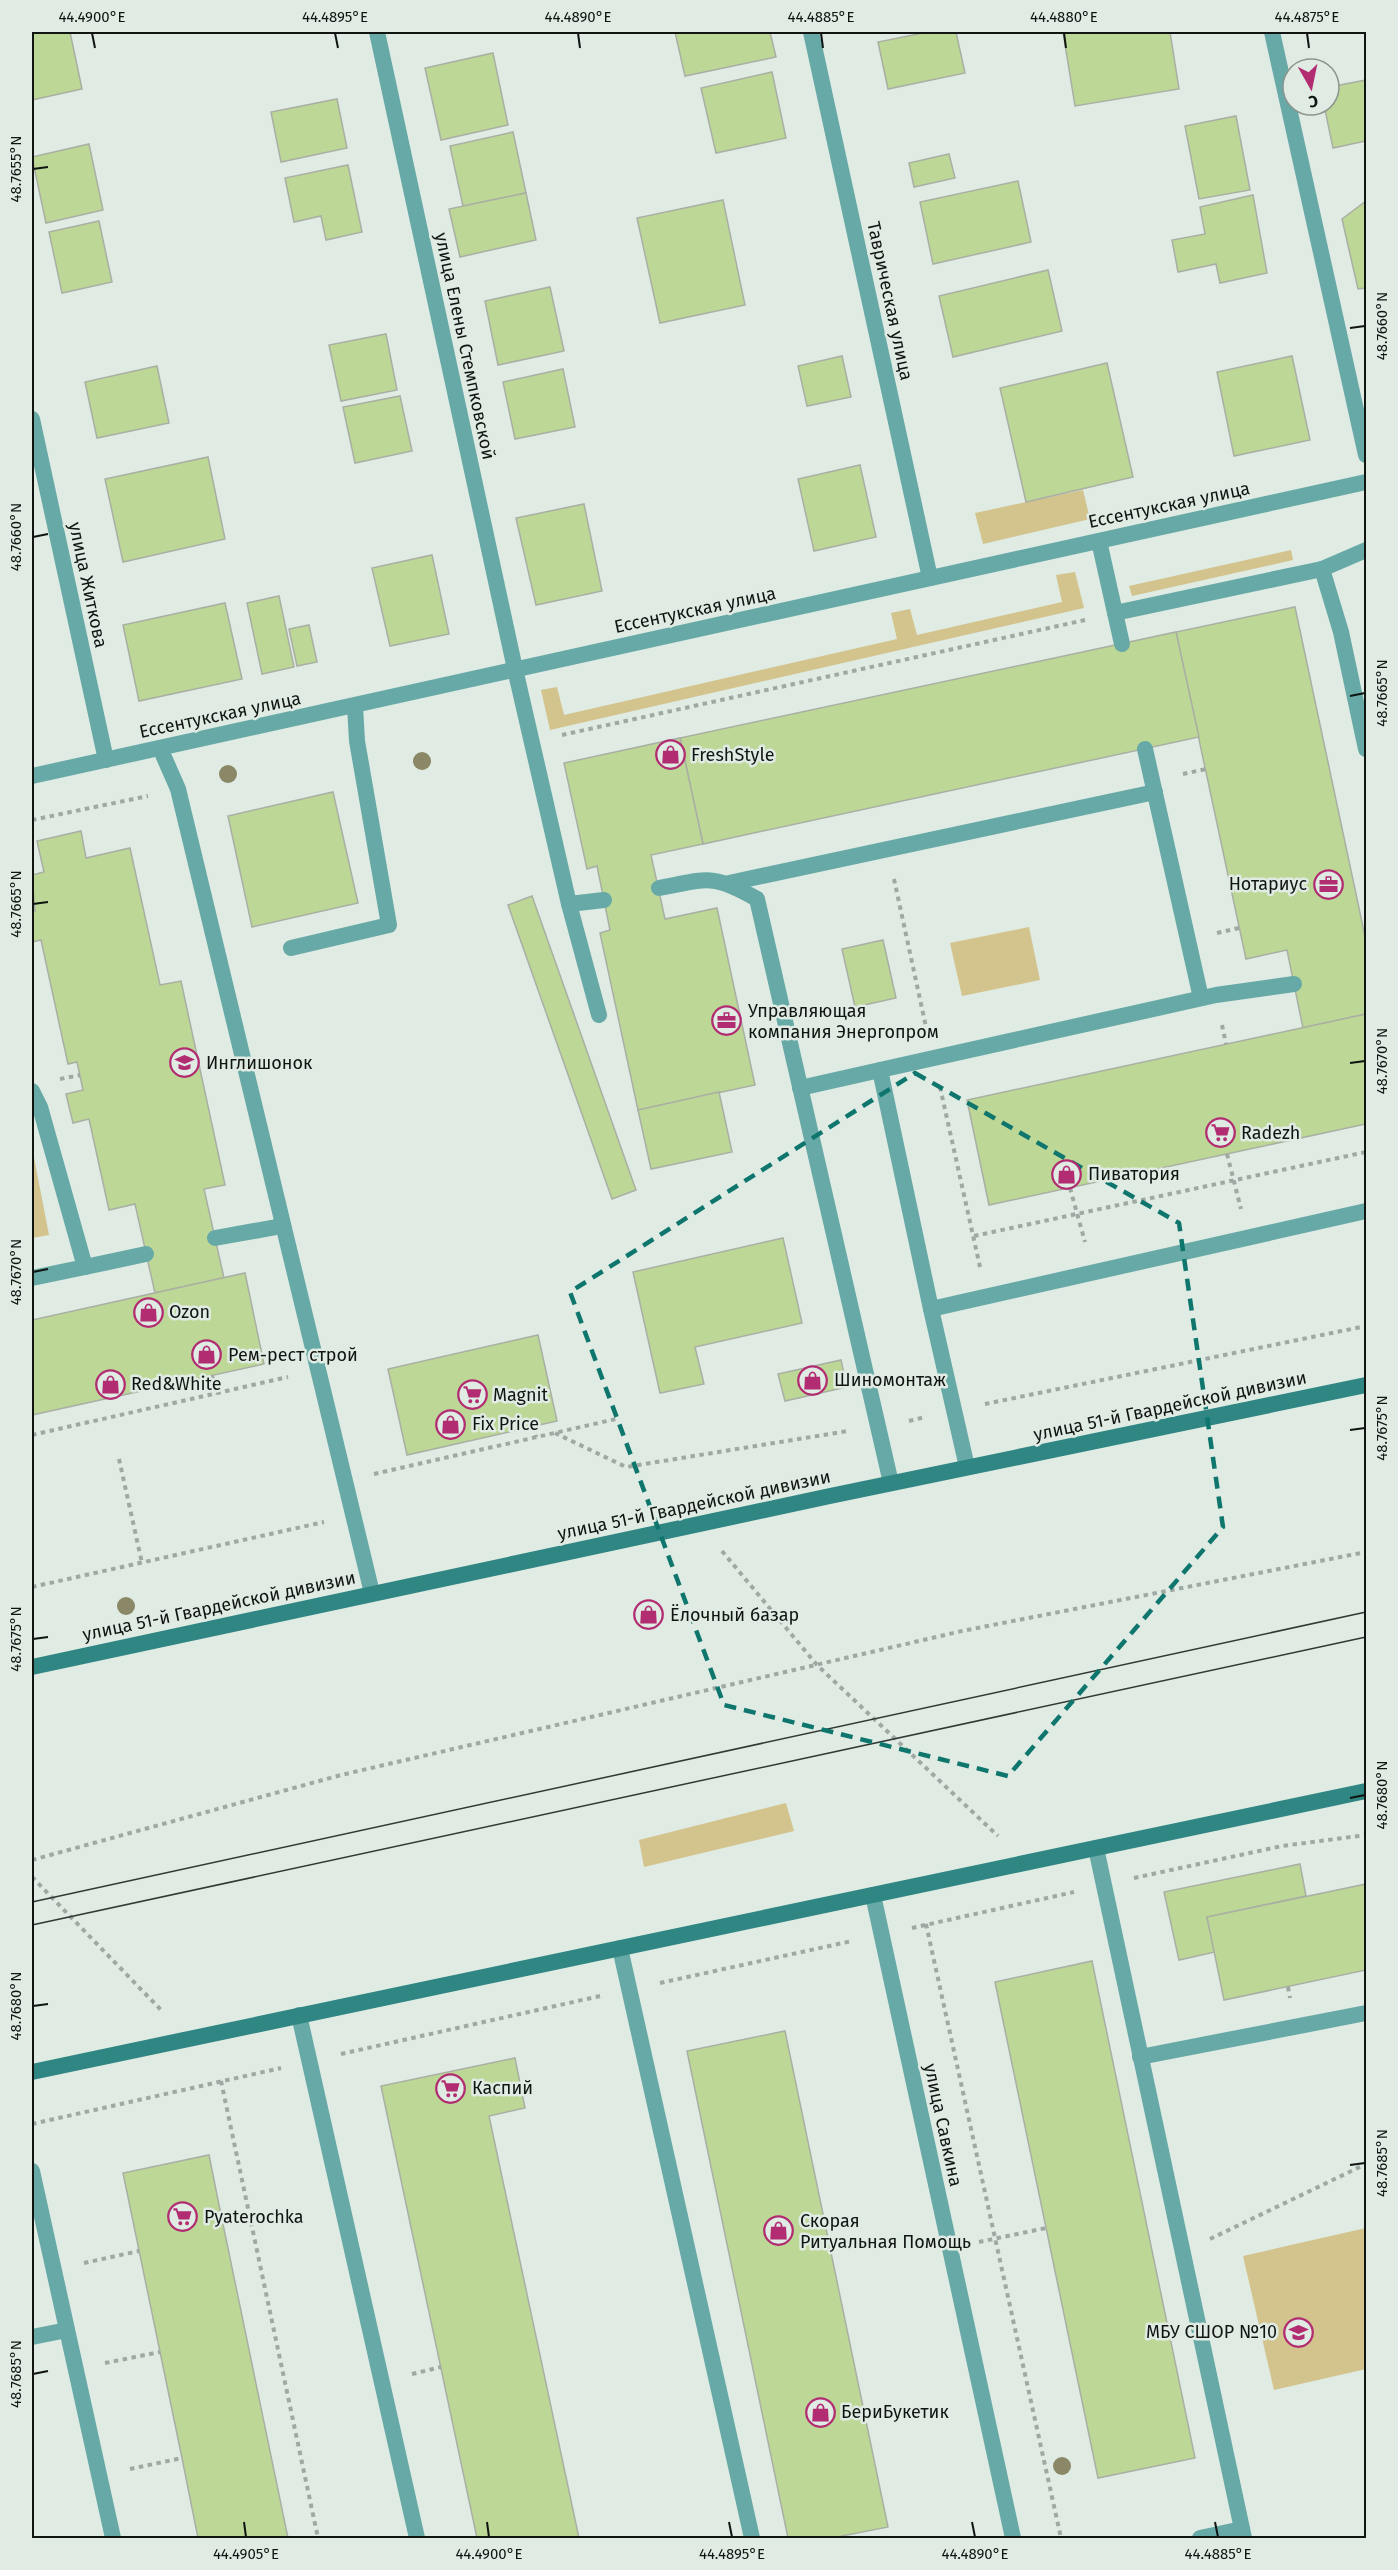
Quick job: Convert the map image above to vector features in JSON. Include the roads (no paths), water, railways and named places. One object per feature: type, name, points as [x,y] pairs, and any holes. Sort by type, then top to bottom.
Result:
[{"type":"main road","name":"улица 51-й Гвардейской дивизии","points":[[32,1667],[891,1483],[1366,1385]]},
{"type":"main road","points":[[32,2072],[1366,1791]]},
{"type":"street","name":"улица Елены Стемпковской","points":[[376,32],[531,742],[569,904],[599,1015]]},
{"type":"street","name":"Таврическая улица","points":[[812,32],[930,578]]},
{"type":"street","points":[[1272,32],[1366,455]]},
{"type":"street","name":"улица Житкова","points":[[32,419],[106,760]]},
{"type":"street","name":"Ессентукская улица","points":[[32,776],[1366,482]]},
{"type":"street","points":[[1099,541],[1122,644]]},
{"type":"street","points":[[1115,613],[1322,569],[1366,550]]},
{"type":"street","points":[[1322,569],[1341,632],[1366,749]]},
{"type":"street","points":[[291,948],[388,925],[357,741],[355,706]]},
{"type":"street","points":[[160,748],[178,789],[372,1593]]},
{"type":"street","points":[[1145,749],[1201,998]]},
{"type":"street","points":[[729,883],[1155,792]]},
{"type":"street","points":[[659,888],[710,879],[729,883],[757,899],[891,1483]]},
{"type":"street","points":[[569,904],[604,900]]},
{"type":"street","points":[[800,1088],[1201,998],[1294,984]]},
{"type":"street","points":[[880,1070],[931,1309],[968,1467]]},
{"type":"street","points":[[32,1091],[40,1107],[85,1267]]},
{"type":"street","points":[[931,1309],[1366,1211]]},
{"type":"street","points":[[215,1238],[282,1226]]},
{"type":"street","points":[[32,1278],[146,1254]]},
{"type":"street","points":[[1096,1848],[1244,2534],[1200,2538]]},
{"type":"street","name":"улица Савкина","points":[[873,1895],[1013,2538]]},
{"type":"street","points":[[620,1948],[752,2538]]},
{"type":"street","points":[[1140,2057],[1366,2013]]},
{"type":"street","points":[[299,2015],[417,2538]]},
{"type":"street","points":[[32,2171],[113,2538]]},
{"type":"street","points":[[32,2337],[67,2330]]},
{"type":"tram line","points":[[32,1902],[1366,1612]]},
{"type":"tram line","points":[[32,1925],[1366,1637]]},
{"type":"place","name":"FreshStyle","points":[[670,755]]},
{"type":"place","name":"Нотариус","points":[[1328,884]]},
{"type":"place","name":"Управляющая компания Энергопром","points":[[727,1021]]},
{"type":"place","name":"Инглишонок","points":[[185,1063]]},
{"type":"place","name":"Radezh","points":[[1220,1133]]},
{"type":"place","name":"Пиватория","points":[[1067,1174]]},
{"type":"place","name":"Ozon","points":[[148,1312]]},
{"type":"place","name":"Рем-рест строй","points":[[207,1355]]},
{"type":"place","name":"Шиномонтаж","points":[[813,1380]]},
{"type":"place","name":"Red&White","points":[[110,1384]]},
{"type":"place","name":"Magnit","points":[[472,1395]]},
{"type":"place","name":"Fix Price","points":[[451,1424]]},
{"type":"place","name":"Ёлочный базар","points":[[649,1615]]},
{"type":"place","name":"Каспий","points":[[451,2088]]},
{"type":"place","name":"Pyaterochka","points":[[183,2217]]},
{"type":"place","name":"Скорая Ритуальная Помощь","points":[[779,2231]]},
{"type":"place","name":"МБУ СШОР №10","points":[[1298,2332]]},
{"type":"place","name":"БериБукетик","points":[[820,2412]]}]
